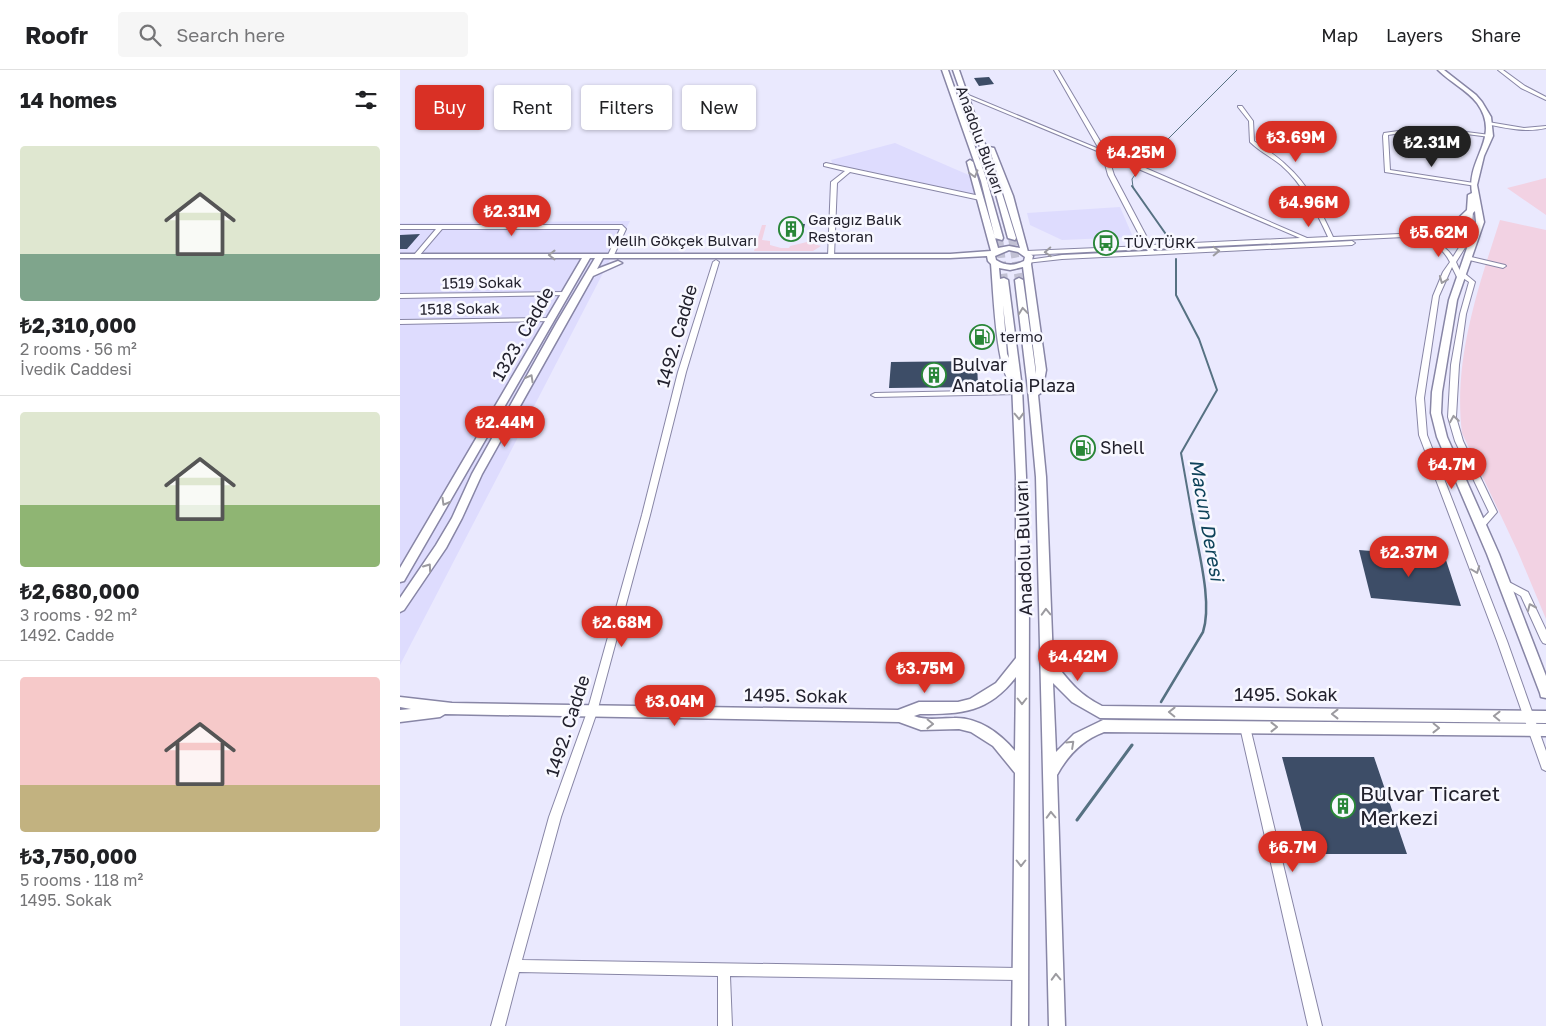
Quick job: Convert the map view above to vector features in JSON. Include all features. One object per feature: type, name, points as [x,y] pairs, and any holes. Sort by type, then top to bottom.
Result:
[{"type":"main road","name":"Anadolu Bulvarı","points":[[945,70],[989,197],[995,238],[994,257],[1000,279],[1018,390],[1021,477],[1022,660],[1020,1026]]},
{"type":"main road","name":"Anadolu Bulvarı","points":[[956,70],[998,187],[1012,238]]},
{"type":"main road","points":[[1414,237],[1453,227],[1471,211],[1471,197],[1481,156],[1490,136],[1485,110],[1441,70]]},
{"type":"main road","points":[[1448,70],[1456,82]]},
{"type":"main road","points":[[966,127],[964,137],[980,198],[997,244],[1008,246],[1023,240]]},
{"type":"main road","name":"Anadolu Bulvarı","points":[[977,129],[993,151],[1026,252],[1029,256],[1024,278],[1040,477],[1057,1026]]},
{"type":"main road","points":[[1474,188],[1480,215],[1453,300],[1437,392],[1436,413],[1442,436],[1482,526],[1546,693]]},
{"type":"main road","points":[[1026,252],[1009,248],[994,257],[1011,268],[1027,263]]},
{"type":"main road","name":"Melih Gökçek Bulvarı","points":[[598,259],[611,255],[994,257]]},
{"type":"main road","name":"Melih Gökçek Bulvarı","points":[[400,256],[598,259],[618,263],[994,257]]},
{"type":"main road","name":"Melih Gökçek Bulvarı","points":[[400,263],[585,259]]},
{"type":"main road","name":"1323. Cadde","points":[[400,578],[585,259]]},
{"type":"main road","points":[[400,607],[440,548],[457,518],[474,480],[598,259]]},
{"type":"main road","points":[[589,275],[618,263]]},
{"type":"main road","points":[[1000,279],[1000,274],[1014,271],[1024,278]]},
{"type":"main road","points":[[457,480],[474,480]]},
{"type":"main road","points":[[435,517],[449,522],[457,518]]},
{"type":"main road","points":[[417,548],[440,548]]},
{"type":"main road","name":"1495. Sokak","points":[[899,716],[919,708],[958,708],[973,704],[1001,687],[1022,660]]},
{"type":"main road","name":"1495. Sokak","points":[[1047,661],[1063,686],[1074,697],[1100,712],[1245,727],[1540,730]]},
{"type":"main road","name":"1495. Sokak","points":[[400,702],[452,709],[899,716],[921,724],[962,724],[977,729],[1001,744],[1012,756],[1022,772]]},
{"type":"main road","name":"1495. Sokak","points":[[400,716],[452,709]]},
{"type":"main road","points":[[1241,713],[1245,727]]},
{"type":"main road","name":"1495. Sokak","points":[[1050,774],[1058,758],[1071,743],[1086,732],[1102,726],[1154,719],[1241,713],[1546,716]]},
{"type":"street","points":[[1056,70],[1104,153],[1111,175],[1152,254]]},
{"type":"street","points":[[1500,70],[1523,87],[1546,99]]},
{"type":"street","points":[[964,95],[1026,118],[1128,164],[1307,239]]},
{"type":"street","points":[[1240,107],[1251,121],[1252,142],[1284,166],[1301,183],[1319,211],[1331,238]]},
{"type":"street","points":[[1488,123],[1536,130],[1546,127]]},
{"type":"street","points":[[1474,188],[1387,171],[1385,136],[1386,134],[1427,128],[1490,136]]},
{"type":"street","points":[[826,165],[980,198]]},
{"type":"street","points":[[831,256],[834,182],[849,170]]},
{"type":"street","points":[[1471,211],[1472,236],[1446,272],[1436,296],[1420,398],[1423,435],[1496,624],[1529,716],[1540,730],[1546,766]]},
{"type":"street","points":[[400,227],[622,227],[623,229],[611,255]]},
{"type":"street","points":[[417,256],[440,227]]},
{"type":"street","points":[[1026,252],[1331,238],[1472,236]]},
{"type":"street","points":[[1027,263],[1062,257],[1152,254],[1414,237],[1438,244],[1449,253],[1461,275],[1472,282],[1455,365],[1452,417],[1459,440],[1493,512],[1482,526]]},
{"type":"street","points":[[1467,258],[1503,266]]},
{"type":"street","name":"1492. Cadde","points":[[498,1026],[555,817],[592,712],[646,515],[682,372],[716,262]]},
{"type":"street","name":"1519 Sokak","points":[[400,296],[565,294]]},
{"type":"street","name":"1518 Sokak","points":[[400,322],[550,320]]},
{"type":"street","points":[[875,395],[1018,390]]},
{"type":"street","points":[[1505,583],[1525,594],[1546,640]]},
{"type":"street","points":[[1245,727],[1315,1026]]},
{"type":"street","points":[[515,966],[1021,974]]},
{"type":"street","points":[[724,969],[725,1026]]},
{"type":"shaded area","points":[[895,143],[971,176],[976,196],[833,165],[831,160]]},
{"type":"shaded area","points":[[1546,178],[1546,215],[1507,188]]},
{"type":"shaded area","points":[[1120,207],[1133,237],[1062,240],[1030,225],[1027,213]]},
{"type":"shaded area","points":[[1500,220],[1546,230],[1546,619],[1518,552],[1462,433],[1460,406],[1464,351],[1476,298]]},
{"type":"shaded area","points":[[630,221],[400,665],[400,223]]},
{"type":"shaded area","points":[[762,225],[766,225],[762,240],[770,241],[770,245],[789,248],[790,246],[807,242],[821,246],[813,251],[754,251]]},
{"type":"building","points":[[989,77],[994,84],[979,86],[974,78]]},
{"type":"building","name":"Garagız Balık Restoran","points":[[791,223],[805,224],[803,233],[783,233],[785,226],[791,226]]},
{"type":"building","points":[[420,234],[407,249],[400,249],[400,235]]},
{"type":"building","name":"Bulvar Anatolia Plaza","points":[[977,361],[978,387],[889,388],[891,362]]},
{"type":"building","points":[[1359,550],[1445,557],[1461,606],[1371,598]]},
{"type":"building","name":"Bulvar Ticaret Merkezi","points":[[1282,757],[1374,757],[1407,854],[1308,854]]},
{"type":"waterway","name":"Macun Deresi","points":[[1133,187],[1132,179],[1142,165],[1237,70]]},
{"type":"waterway","name":"Macun Deresi","points":[[1132,186],[1170,240]]},
{"type":"waterway","name":"Macun Deresi","points":[[1176,259],[1176,295],[1199,339],[1217,390],[1181,453],[1192,515]]},
{"type":"waterway","name":"Macun Deresi","points":[[1161,702],[1203,632],[1206,619],[1203,574],[1192,514]]},
{"type":"waterway","name":"Macun Deresi","points":[[1077,820],[1132,745]]},
{"type":"tunnel","points":[[999,238],[1004,280]]},
{"type":"tunnel","points":[[1012,238],[1019,280]]},
{"type":"place","name":"Garagız Balık Restoran","points":[[791,229]]},
{"type":"place","name":"TÜVTÜRK","points":[[1106,243]]},
{"type":"place","name":"termo","points":[[982,337]]},
{"type":"place","name":"Bulvar Anatolia Plaza","points":[[934,375]]},
{"type":"place","name":"Shell","points":[[1083,448]]},
{"type":"place","name":"Bulvar Ticaret Merkezi","points":[[1343,806]]}]
